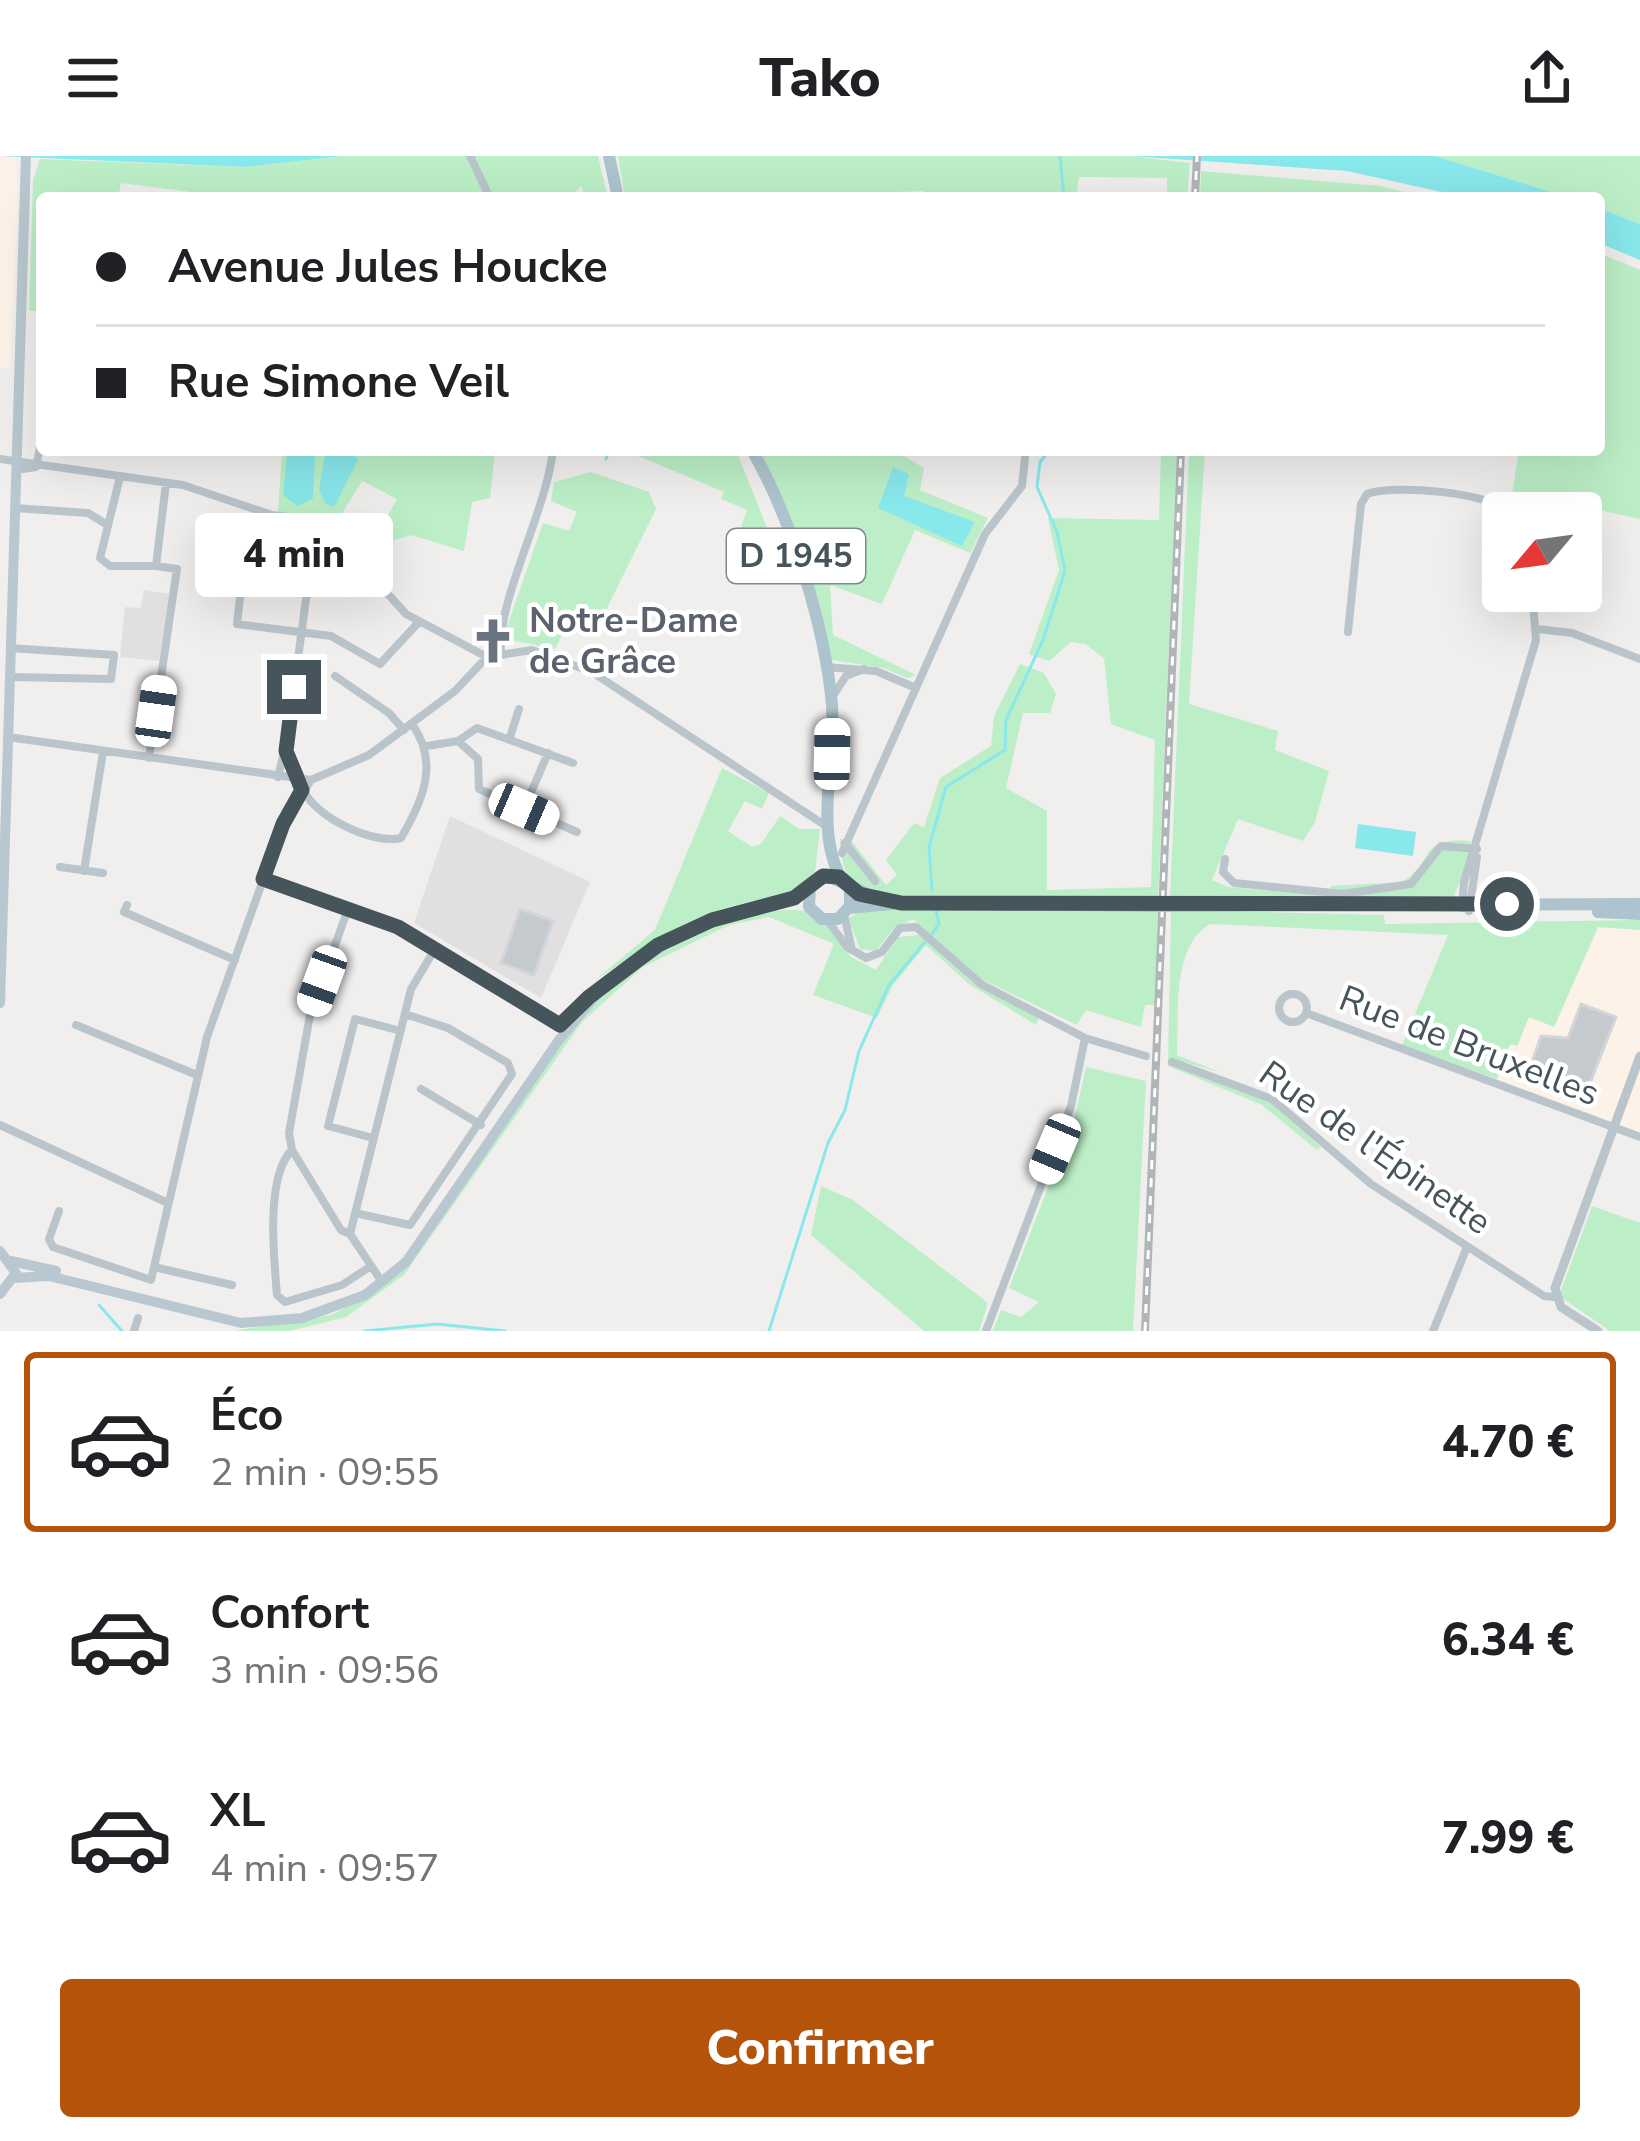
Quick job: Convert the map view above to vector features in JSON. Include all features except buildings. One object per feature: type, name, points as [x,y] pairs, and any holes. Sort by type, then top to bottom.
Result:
[{"type":"main road","points":[[0,1003],[4,736],[10,676],[5,662],[10,648],[6,616],[15,508],[26,160]]},
{"type":"main road","points":[[610,162],[617,192]]},
{"type":"main road","name":"D 1945","points":[[755,456],[785,521],[831,700],[830,830],[818,878]]},
{"type":"main road","name":"D 1945","points":[[830,830],[845,883]]},
{"type":"main road","points":[[184,1312],[4,1256],[5,1287],[50,1276],[184,1312],[272,1323],[351,1300],[387,1280],[413,1252],[564,1028],[606,983],[684,932],[808,891],[818,878],[901,903]]},
{"type":"main road","points":[[845,883],[847,911]]},
{"type":"main road","points":[[808,891],[810,910]]},
{"type":"main road","points":[[769,906],[810,910],[827,920],[847,911],[901,903],[1466,907],[1640,914]]},
{"type":"main road","points":[[1466,907],[1640,904]]},
{"type":"main road","points":[[351,1300],[413,1252]]},
{"type":"street","points":[[470,156],[487,192]]},
{"type":"street","points":[[38,461],[39,456]]},
{"type":"street","points":[[501,653],[509,606],[544,503],[552,456]]},
{"type":"street","points":[[875,881],[844,848],[985,534],[1022,486],[1024,458]]},
{"type":"street","points":[[0,459],[16,465],[38,461],[51,469],[166,483],[272,515],[317,519],[351,534],[382,588],[418,623],[487,657],[532,650],[586,669],[830,830]]},
{"type":"street","points":[[120,477],[100,553],[104,563],[177,569],[149,758]]},
{"type":"street","points":[[156,566],[166,483]]},
{"type":"street","points":[[1348,632],[1367,494],[1385,489],[1482,498]]},
{"type":"street","points":[[15,508],[88,513],[107,524]]},
{"type":"street","points":[[278,777],[317,519]]},
{"type":"street","points":[[310,561],[249,553],[239,581],[238,624],[335,637],[380,664],[418,623]]},
{"type":"street","points":[[1466,907],[1477,849],[1538,629],[1535,612]]},
{"type":"street","points":[[1538,629],[1572,633],[1640,659]]},
{"type":"street","points":[[10,648],[113,655],[111,679],[10,676]]},
{"type":"street","points":[[4,736],[303,784],[352,766],[480,670],[487,657]]},
{"type":"street","points":[[826,667],[866,669],[916,688]]},
{"type":"street","points":[[831,700],[846,676],[866,669]]},
{"type":"street","points":[[286,746],[303,784],[329,818],[397,840],[405,834],[428,770],[427,746],[408,727],[334,676]]},
{"type":"street","points":[[510,737],[519,709]]},
{"type":"street","points":[[427,746],[458,741],[474,728],[510,737],[573,764]]},
{"type":"street","points":[[458,741],[478,759],[478,789],[577,832]]},
{"type":"street","points":[[84,871],[103,752]]},
{"type":"street","points":[[524,809],[548,753]]},
{"type":"street","points":[[59,1211],[49,1239],[52,1247],[145,1282],[151,1280],[197,1075],[283,824],[303,784]]},
{"type":"street","points":[[1225,859],[1224,875],[1234,883],[1356,894],[1411,884],[1441,846],[1477,849]]},
{"type":"street","points":[[1466,907],[1476,888],[1477,849]]},
{"type":"street","points":[[60,867],[103,873]]},
{"type":"street","points":[[263,879],[398,927],[564,1028]]},
{"type":"street","points":[[1476,888],[1487,898],[1530,904]]},
{"type":"street","points":[[128,904],[124,912],[235,960]]},
{"type":"street","points":[[348,909],[310,1016],[289,1133],[292,1150],[341,1230],[350,1234],[380,1279]]},
{"type":"street","points":[[847,911],[848,940],[859,956]]},
{"type":"street","points":[[827,920],[859,956]]},
{"type":"street","points":[[859,956],[879,954],[902,927],[928,938],[987,988],[1084,1038],[1146,1056]]},
{"type":"street","points":[[350,1234],[412,987],[435,949]]},
{"type":"street","name":"Rue de Bruxelles","points":[[1306,1013],[1640,1136]]},
{"type":"street","points":[[355,1213],[410,1225],[512,1074],[510,1065],[448,1028],[405,1014]]},
{"type":"street","points":[[373,1138],[328,1126],[356,1019],[400,1031]]},
{"type":"street","points":[[76,1025],[197,1075]]},
{"type":"street","points":[[986,1331],[1070,1112],[1084,1038]]},
{"type":"street","points":[[1556,1298],[1640,1056]]},
{"type":"street","name":"Rue de l'Épinette","points":[[1172,1062],[1272,1099],[1365,1180],[1544,1296],[1556,1298],[1598,1331]]},
{"type":"street","points":[[422,1089],[481,1125]]},
{"type":"street","points":[[0,1125],[168,1203]]},
{"type":"street","points":[[292,1150],[284,1161],[272,1228],[279,1299],[321,1293],[371,1266]]},
{"type":"street","points":[[1433,1331],[1467,1247]]},
{"type":"street","points":[[154,1267],[232,1285]]},
{"type":"street","points":[[134,1331],[138,1318]]},
{"type":"shaded area","points":[[0,156],[16,157],[18,190],[10,368],[0,367]]},
{"type":"shaded area","points":[[144,590],[170,594],[159,661],[120,657],[125,607],[141,608]]},
{"type":"shaded area","points":[[450,816],[590,882],[541,998],[414,923]]},
{"type":"shaded area","points":[[1599,927],[1640,930],[1640,1132],[1497,1079],[1511,1044],[1518,1046],[1529,1017],[1555,1026]]},
{"type":"green space","points":[[342,156],[598,156],[607,192],[584,192],[581,186],[576,192],[191,192],[121,183],[119,192],[36,192],[36,311],[29,311],[33,180],[40,159],[245,167]]},
{"type":"green space","points":[[618,156],[1130,156],[1190,163],[1188,192],[1167,192],[1167,178],[1079,177],[1077,192],[624,192]]},
{"type":"green space","points":[[1435,156],[1640,156],[1640,224],[1605,210],[1605,192],[1552,192]]},
{"type":"green space","points":[[1201,171],[1406,192],[1200,192]]},
{"type":"green space","points":[[1605,255],[1640,270],[1640,519],[1602,511],[1602,492],[1512,492],[1518,456],[1605,456]]},
{"type":"green space","points":[[282,456],[494,456],[490,498],[472,502],[464,551],[411,535],[371,547],[397,499],[362,481],[338,520],[278,513]]},
{"type":"green space","points":[[638,456],[738,456],[776,550],[737,539],[747,510],[721,499],[724,492]]},
{"type":"green space","points":[[763,456],[904,456],[924,468],[920,490],[988,518],[970,553],[915,530],[882,604],[830,585],[833,635],[916,675],[907,678],[884,668],[832,660],[800,544]]},
{"type":"green space","points":[[1161,456],[1177,456],[1158,900],[888,897],[857,885],[846,872],[840,839],[851,840],[886,885],[897,875],[886,860],[914,823],[924,827],[940,778],[991,746],[994,716],[1020,664],[1044,673],[1056,694],[1050,713],[1023,713],[1006,788],[1047,811],[1047,890],[1151,887],[1155,740],[1111,724],[1104,658],[1085,644],[1071,642],[1049,661],[1029,654],[1059,570],[1048,518],[1159,520]]},
{"type":"green space","points":[[1189,456],[1205,456],[1189,704],[1278,731],[1275,750],[1329,771],[1315,822],[1303,841],[1238,819],[1212,880],[1228,887],[1328,896],[1331,886],[1402,882],[1442,843],[1470,841],[1471,856],[1453,898],[1170,899]]},
{"type":"green space","points":[[591,472],[649,492],[656,509],[597,628],[572,615],[555,649],[511,640],[507,627],[543,523],[569,531],[577,512],[551,501],[554,482]]},
{"type":"green space","points":[[722,768],[769,793],[762,809],[745,801],[728,831],[752,847],[761,844],[780,816],[799,829],[820,829],[815,872],[802,888],[718,910],[669,932],[594,981],[655,930]]},
{"type":"green space","points":[[865,909],[1158,911],[1155,1005],[1145,1005],[1141,1027],[1086,1010],[1077,1025],[977,977],[913,919],[894,928],[876,951],[860,949],[848,918]]},
{"type":"green space","points":[[1171,910],[1384,915],[1385,924],[1640,920],[1640,930],[1598,927],[1554,1027],[1529,1017],[1517,1046],[1510,1044],[1497,1079],[1402,1045],[1448,935],[1210,924],[1197,934],[1183,965],[1177,1055],[1220,1072],[1172,1059],[1267,1099],[1321,1147],[1317,1150],[1262,1105],[1168,1066]]},
{"type":"green space","points":[[773,911],[804,911],[828,927],[851,957],[876,970],[898,937],[920,935],[971,981],[1039,1018],[1036,1025],[969,984],[926,945],[893,985],[877,1018],[813,995],[834,944],[769,917],[729,925],[643,967],[582,1022],[404,1275],[346,1317],[289,1331],[234,1331],[331,1315],[381,1289],[413,1260],[543,1064],[621,978],[669,946],[723,923]]},
{"type":"green space","points":[[1086,1067],[1146,1081],[1133,1331],[993,1331],[1001,1310],[1021,1317],[1039,1302],[1009,1288],[1074,1121]]},
{"type":"green space","points":[[821,1186],[853,1200],[988,1303],[979,1331],[924,1331],[811,1235]]},
{"type":"green space","points":[[1592,1206],[1640,1223],[1640,1331],[1610,1331],[1559,1296]]},
{"type":"water","points":[[0,156],[342,156],[245,167]]},
{"type":"water","points":[[1130,156],[1435,156],[1552,192],[1442,192],[1347,171]]},
{"type":"water","points":[[1605,210],[1640,224],[1640,260],[1605,245]]},
{"type":"water","points":[[287,456],[314,456],[313,498],[298,506],[283,495]]},
{"type":"water","points":[[325,456],[355,456],[358,460],[334,507],[325,503],[319,489]]},
{"type":"water","points":[[893,467],[909,474],[904,496],[975,522],[962,546],[878,508]]},
{"type":"water","points":[[1358,824],[1416,832],[1413,856],[1355,848]]},
{"type":"waterway","points":[[1060,156],[1063,192]]},
{"type":"waterway","points":[[932,890],[929,847],[946,787],[1005,750],[1006,720],[1043,640],[1065,571],[1057,532],[1037,487],[1045,456]]},
{"type":"waterway","points":[[931,935],[939,924],[936,910]]},
{"type":"waterway","points":[[769,1331],[828,1143],[845,1110],[859,1051],[889,985],[925,942]]},
{"type":"waterway","points":[[99,1305],[122,1331]]},
{"type":"waterway","points":[[365,1331],[437,1324],[505,1331]]},
{"type":"railway","points":[[1195,192],[1197,156]]},
{"type":"railway","points":[[1145,1331],[1181,456]]},
{"type":"place","name":"Notre-Dame de Grâce","points":[[493,641]]},
{"type":"route","points":[[294,687],[286,751],[301,777],[297,784],[302,790],[291,805],[263,879],[398,927],[560,1025],[658,945],[712,920],[794,898],[823,876],[839,877],[859,894],[901,903],[1507,904]]}]
